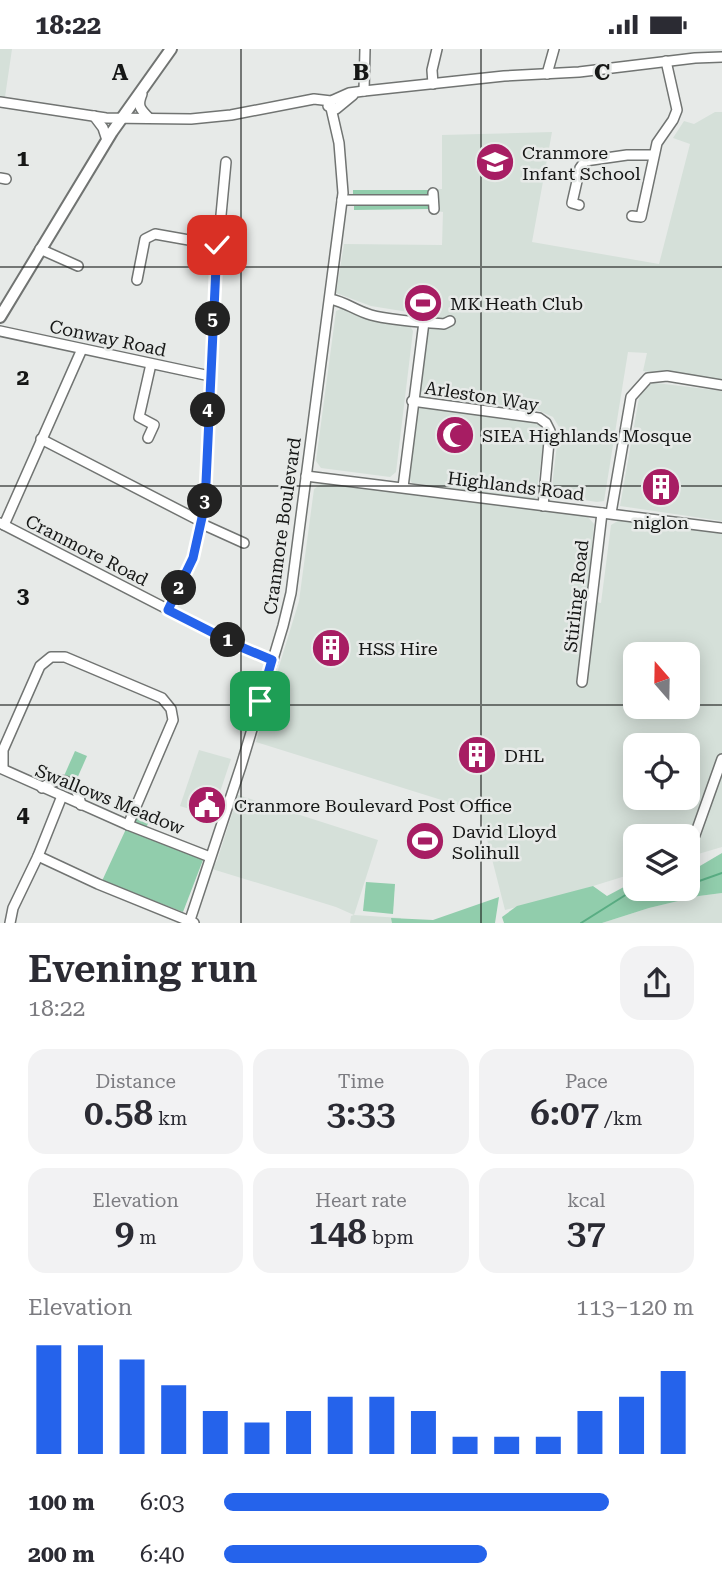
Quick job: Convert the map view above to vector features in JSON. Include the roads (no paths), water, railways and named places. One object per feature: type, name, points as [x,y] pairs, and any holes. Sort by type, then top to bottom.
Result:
[{"type":"main road","points":[[0,317],[107,139],[171,49]]},
{"type":"street","points":[[360,92],[365,49]]},
{"type":"street","points":[[433,84],[432,70],[437,49]]},
{"type":"street","points":[[547,74],[554,49]]},
{"type":"street","points":[[0,103],[94,116],[191,119],[231,115],[314,99],[334,105],[360,92],[504,75],[620,69],[666,61],[722,57]]},
{"type":"street","points":[[632,216],[641,217],[657,143],[677,110],[666,61]]},
{"type":"street","points":[[148,79],[138,102],[139,109],[149,118]]},
{"type":"street","name":"Cranmore Boulevard","points":[[191,922],[241,765],[291,593],[342,200],[334,105]]},
{"type":"street","points":[[94,116],[107,139]]},
{"type":"street","points":[[579,205],[572,204],[580,168],[585,161],[627,155],[653,155]]},
{"type":"street","points":[[168,610],[193,558],[202,523],[217,245],[226,166],[236,172]]},
{"type":"street","points":[[342,200],[433,201]]},
{"type":"street","points":[[136,280],[145,239],[150,236],[155,234],[217,245]]},
{"type":"street","points":[[40,249],[78,266]]},
{"type":"street","points":[[330,299],[344,301],[367,314],[380,317],[444,324],[450,321]]},
{"type":"street","points":[[403,487],[424,322]]},
{"type":"street","name":"Conway Road","points":[[0,331],[210,376]]},
{"type":"street","points":[[2,524],[82,348]]},
{"type":"street","points":[[148,438],[153,425],[139,417],[151,364]]},
{"type":"street","name":"Stirling Road","points":[[582,682],[607,513],[631,397],[648,378],[667,376],[722,385]]},
{"type":"street","name":"Arleston Way","points":[[412,401],[539,418],[546,423],[550,431],[543,506]]},
{"type":"street","points":[[41,439],[244,543]]},
{"type":"street","name":"Highlands Road","points":[[306,476],[722,528]]},
{"type":"street","name":"Cranmore Road","points":[[2,524],[241,647],[272,660]]},
{"type":"street","points":[[1,768],[3,750],[21,707],[40,666],[51,657],[65,657],[162,698],[171,709],[173,720],[128,825]]},
{"type":"street","points":[[699,824],[722,759]]},
{"type":"street","name":"Swallows Meadow","points":[[1,768],[81,805],[210,857]]},
{"type":"street","points":[[42,788],[51,782],[64,780],[71,783],[76,788],[81,805]]},
{"type":"street","points":[[10,923],[13,908],[62,796]]},
{"type":"street","points":[[38,856],[191,922]]},
{"type":"waterway","points":[[700,881],[722,873]]},
{"type":"waterway","points":[[581,923],[623,897]]},
{"type":"place","name":"Cranmore Infant School","points":[[495,162]]},
{"type":"place","name":"MK Heath Club","points":[[423,303]]},
{"type":"place","name":"SIEA Highlands Mosque","points":[[455,435]]},
{"type":"place","name":"niglon","points":[[661,487]]},
{"type":"place","name":"HSS Hire","points":[[331,648]]},
{"type":"place","name":"DHL","points":[[477,755]]},
{"type":"place","name":"Cranmore Boulevard Post Office","points":[[207,805]]},
{"type":"place","name":"David Lloyd Solihull","points":[[425,841]]}]
